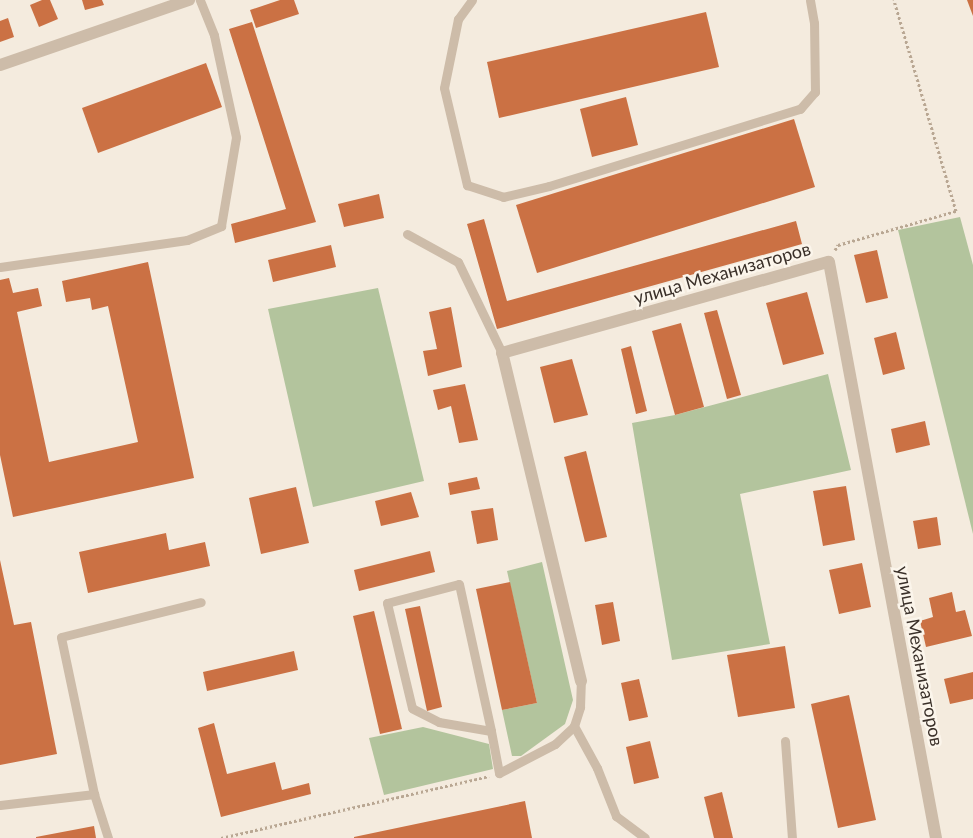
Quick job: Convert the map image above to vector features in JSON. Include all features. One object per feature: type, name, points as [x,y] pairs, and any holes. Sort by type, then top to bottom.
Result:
[{"type":"street","points":[[0,65],[189,0]]},
{"type":"street","name":"улица Механизаторов","points":[[502,354],[828,262],[936,838]]},
{"type":"street","points":[[502,354],[581,681]]},
{"type":"lane","points":[[0,267],[188,240],[221,226],[236,137],[214,35],[200,0]]},
{"type":"lane","points":[[472,0],[458,19],[444,88],[467,185],[503,197],[549,186],[800,109],[815,92],[814,23],[810,0]]},
{"type":"lane","points":[[407,234],[458,262],[502,354]]},
{"type":"lane","points":[[491,732],[439,722],[412,708],[387,603],[459,584],[491,732],[499,773],[555,744],[574,726],[580,707],[581,681]]},
{"type":"lane","points":[[108,838],[94,794],[61,637],[201,602]]},
{"type":"lane","points":[[574,726],[597,768],[616,816],[645,838]]},
{"type":"lane","points":[[785,740],[792,838]]},
{"type":"lane","points":[[0,805],[94,794]]},
{"type":"path","points":[[828,262],[838,245],[956,211],[894,0]]},
{"type":"path","points":[[221,838],[499,773]]},
{"type":"green space","points":[[960,217],[973,265],[973,534],[898,230]]},
{"type":"green space","points":[[378,288],[424,481],[313,507],[268,309]]},
{"type":"green space","points":[[828,374],[851,470],[740,494],[770,644],[672,660],[632,423],[675,415]]},
{"type":"green space","points":[[542,562],[573,700],[565,724],[521,756],[512,756],[502,710],[537,703],[507,571]]},
{"type":"green space","points":[[423,727],[489,744],[493,769],[384,795],[369,738]]},
{"type":"building","points":[[42,0],[50,0],[58,19],[39,27],[30,5]]},
{"type":"building","points":[[82,0],[102,0],[104,5],[85,10]]},
{"type":"building","points":[[280,0],[294,0],[299,14],[256,28],[250,10]]},
{"type":"building","points":[[967,0],[973,0],[973,16]]},
{"type":"building","points":[[706,12],[719,67],[499,118],[487,62]]},
{"type":"building","points":[[8,18],[14,37],[0,42],[0,21]]},
{"type":"building","points":[[252,22],[316,222],[235,243],[231,224],[286,209],[229,29]]},
{"type":"building","points":[[206,63],[222,107],[98,153],[82,108]]},
{"type":"building","points":[[626,97],[638,145],[592,157],[580,109]]},
{"type":"building","points":[[794,119],[815,187],[537,273],[516,205]]},
{"type":"building","points":[[379,194],[384,218],[344,227],[338,204]]},
{"type":"building","points":[[484,219],[507,301],[796,221],[802,244],[497,329],[467,224]]},
{"type":"building","points":[[331,245],[336,267],[273,282],[268,260]]},
{"type":"building","points":[[877,250],[888,298],[866,303],[854,255]]},
{"type":"building","points":[[148,262],[194,478],[13,517],[0,455],[0,280],[9,278],[13,293],[38,288],[42,306],[17,312],[49,462],[138,442],[108,306],[92,310],[90,298],[66,302],[62,281]]},
{"type":"building","points":[[807,292],[824,354],[783,365],[766,303]]},
{"type":"building","points":[[451,307],[462,367],[428,376],[423,351],[437,349],[429,312]]},
{"type":"building","points":[[717,310],[741,395],[727,399],[704,313]]},
{"type":"building","points":[[681,323],[704,407],[675,415],[652,331]]},
{"type":"building","points":[[896,332],[905,369],[883,375],[874,338]]},
{"type":"building","points":[[631,346],[647,411],[636,414],[621,349]]},
{"type":"building","points":[[572,359],[588,415],[554,423],[540,367]]},
{"type":"building","points":[[465,384],[478,440],[459,443],[451,406],[438,410],[433,390]]},
{"type":"building","points":[[925,421],[930,445],[896,453],[891,429]]},
{"type":"building","points":[[586,451],[607,537],[585,542],[564,457]]},
{"type":"building","points":[[477,477],[480,489],[450,495],[448,483]]},
{"type":"building","points":[[846,486],[855,540],[823,546],[813,491]]},
{"type":"building","points":[[296,487],[309,543],[261,554],[249,498]]},
{"type":"building","points":[[411,492],[419,517],[381,526],[375,501]]},
{"type":"building","points":[[493,508],[498,540],[477,544],[471,511]]},
{"type":"building","points":[[937,517],[941,545],[918,549],[913,521]]},
{"type":"building","points":[[166,533],[169,550],[205,542],[210,566],[88,593],[79,552]]},
{"type":"building","points":[[430,551],[435,572],[359,591],[354,570]]},
{"type":"building","points":[[0,560],[14,625],[31,622],[57,754],[0,765]]},
{"type":"building","points":[[862,563],[871,607],[839,614],[829,570]]},
{"type":"building","points":[[510,582],[537,703],[502,710],[476,589]]},
{"type":"building","points":[[952,592],[956,612],[965,610],[972,636],[926,647],[920,621],[933,617],[929,598]]},
{"type":"building","points":[[613,602],[620,641],[602,645],[595,605]]},
{"type":"building","points":[[420,606],[442,707],[427,711],[405,609]]},
{"type":"building","points":[[374,611],[402,729],[380,734],[353,616]]},
{"type":"building","points":[[785,646],[795,708],[738,717],[727,655]]},
{"type":"building","points":[[294,651],[298,670],[207,691],[203,672]]},
{"type":"building","points":[[973,672],[973,699],[950,704],[944,679]]},
{"type":"building","points":[[639,679],[648,717],[629,721],[621,683]]},
{"type":"building","points":[[849,695],[876,820],[838,828],[811,704]]},
{"type":"building","points":[[214,723],[227,774],[275,762],[282,790],[309,783],[311,794],[221,817],[198,728]]},
{"type":"building","points":[[650,741],[659,778],[634,784],[626,747]]},
{"type":"building","points":[[722,792],[733,838],[714,838],[704,797]]},
{"type":"building","points":[[525,801],[532,838],[354,838],[354,837]]},
{"type":"building","points":[[94,826],[96,838],[36,838],[36,837]]}]
